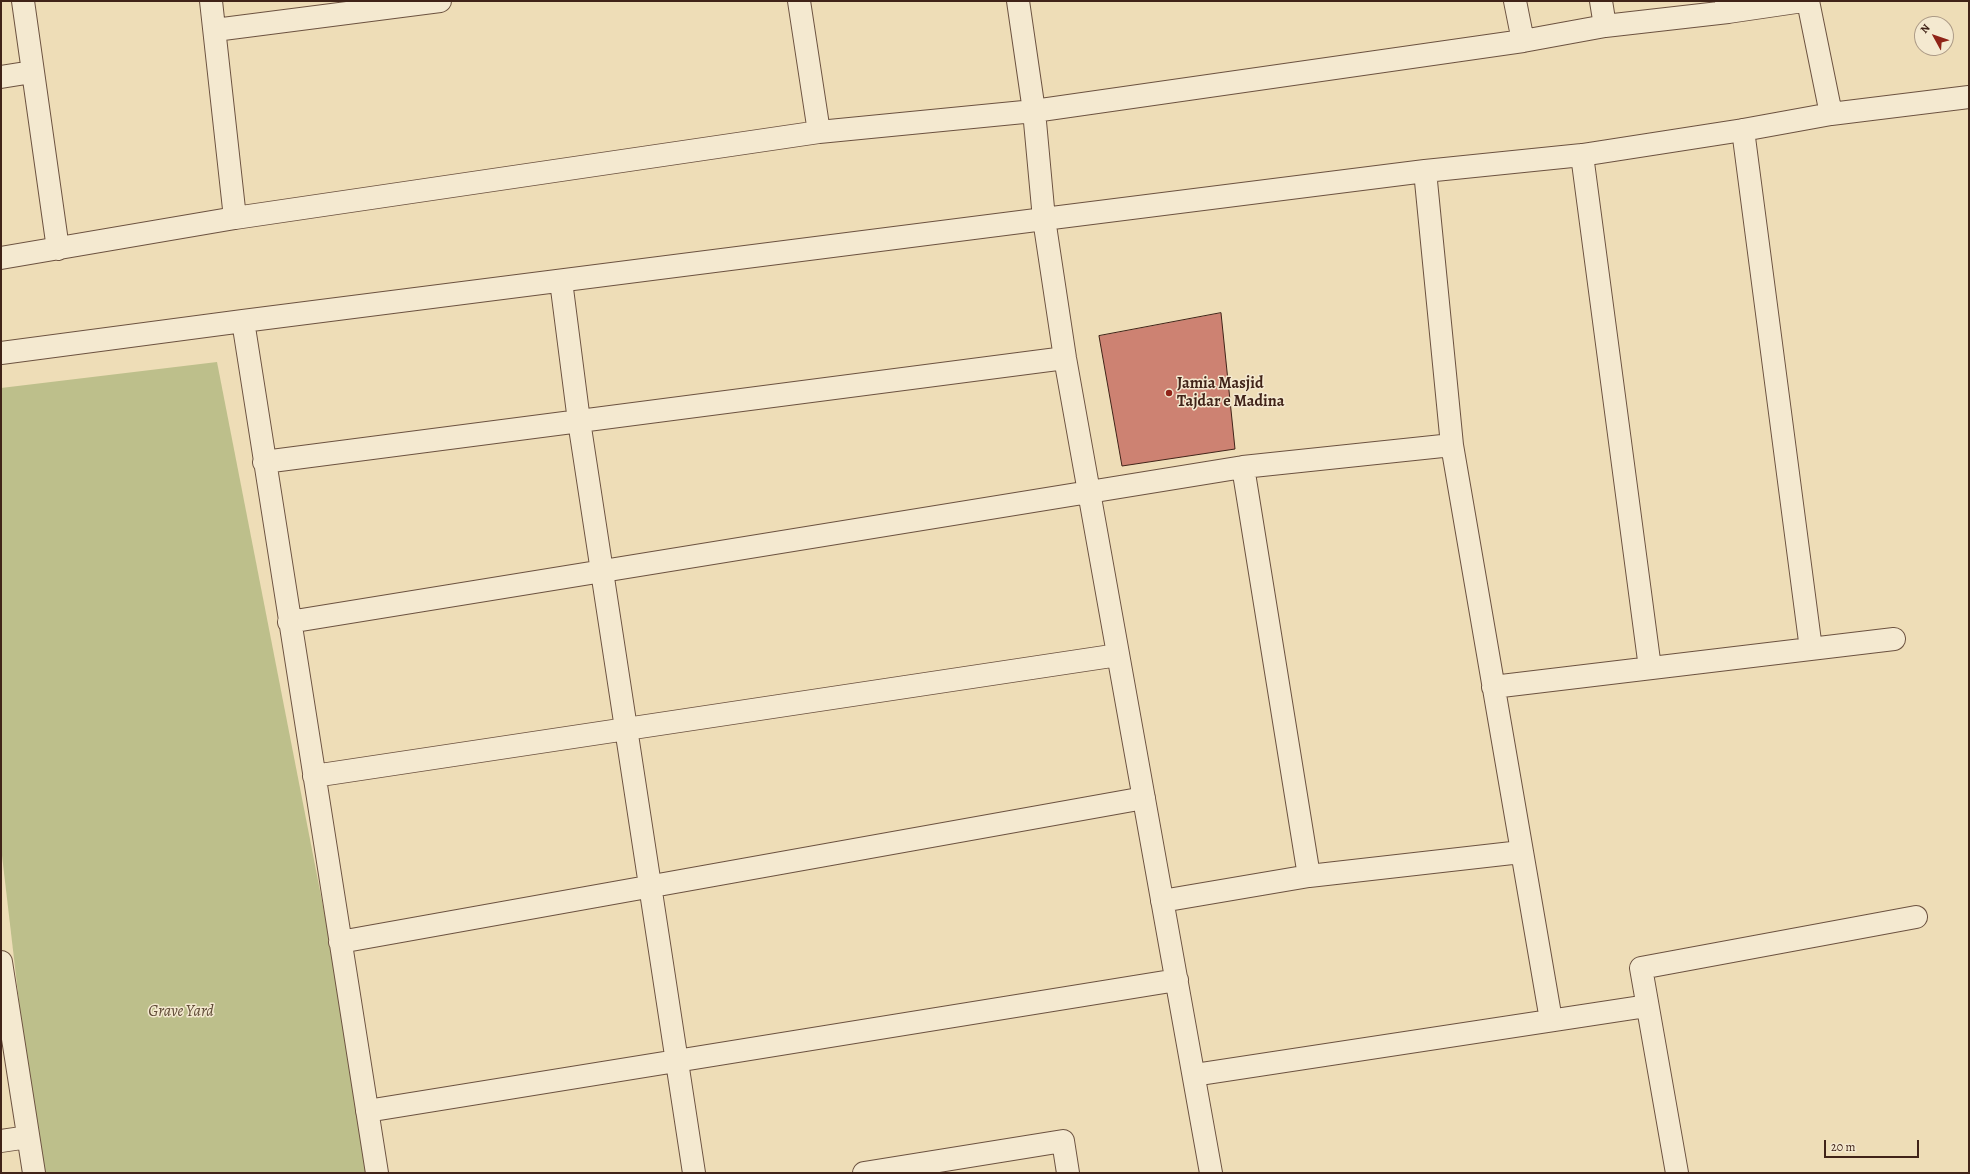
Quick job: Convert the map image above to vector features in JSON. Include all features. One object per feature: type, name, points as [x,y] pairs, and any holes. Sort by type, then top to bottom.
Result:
[{"type":"street","points":[[23,1],[58,249]]},
{"type":"street","points":[[211,1],[235,218]]},
{"type":"street","points":[[215,30],[397,4],[440,1]]},
{"type":"street","points":[[799,1],[819,132]]},
{"type":"street","points":[[1018,1],[1034,111],[1044,219],[1065,358],[1211,1173]]},
{"type":"street","points":[[1515,1],[1523,41]]},
{"type":"street","points":[[1601,1],[1605,26]]},
{"type":"street","points":[[1,258],[235,218],[819,132],[1034,111],[1523,41],[1605,26],[1727,7],[1803,1]]},
{"type":"street","points":[[1808,1],[1831,114]]},
{"type":"street","points":[[1,77],[32,72]]},
{"type":"street","points":[[1,353],[1425,171],[1582,155],[1743,130],[1831,114],[1969,97]]},
{"type":"street","points":[[1743,130],[1811,649]]},
{"type":"street","points":[[1582,155],[1650,668]]},
{"type":"street","points":[[1425,171],[1452,446],[1551,1020]]},
{"type":"street","points":[[561,281],[579,421],[694,1173]]},
{"type":"street","points":[[243,321],[289,622],[377,1173]]},
{"type":"street","points":[[264,462],[1065,358]]},
{"type":"street","points":[[289,622],[1243,467],[1452,446]]},
{"type":"street","points":[[1243,467],[1309,876]]},
{"type":"street","points":[[1493,686],[1894,639]]},
{"type":"street","points":[[314,776],[1118,655]]},
{"type":"street","points":[[340,942],[1144,798]]},
{"type":"street","points":[[1162,901],[1309,876],[1521,852]]},
{"type":"street","points":[[1677,1173],[1641,968],[1916,917]]},
{"type":"street","points":[[1,962],[3,990],[34,1173]]},
{"type":"street","points":[[367,1111],[1177,980]]},
{"type":"street","points":[[1194,1075],[1647,1006]]},
{"type":"street","points":[[1,1141],[28,1137]]},
{"type":"street","points":[[864,1173],[1063,1142],[1068,1173]]},
{"type":"green space","name":"Grave Yard","points":[[217,362],[375,1173],[39,1173],[1,847],[1,388]]},
{"type":"building","name":"Jamia Masjid Tajdar e Madina","points":[[1221,313],[1235,449],[1122,466],[1099,336]]},
{"type":"place","name":"Jamia Masjid Tajdar e Madina","points":[[1169,393]]}]
